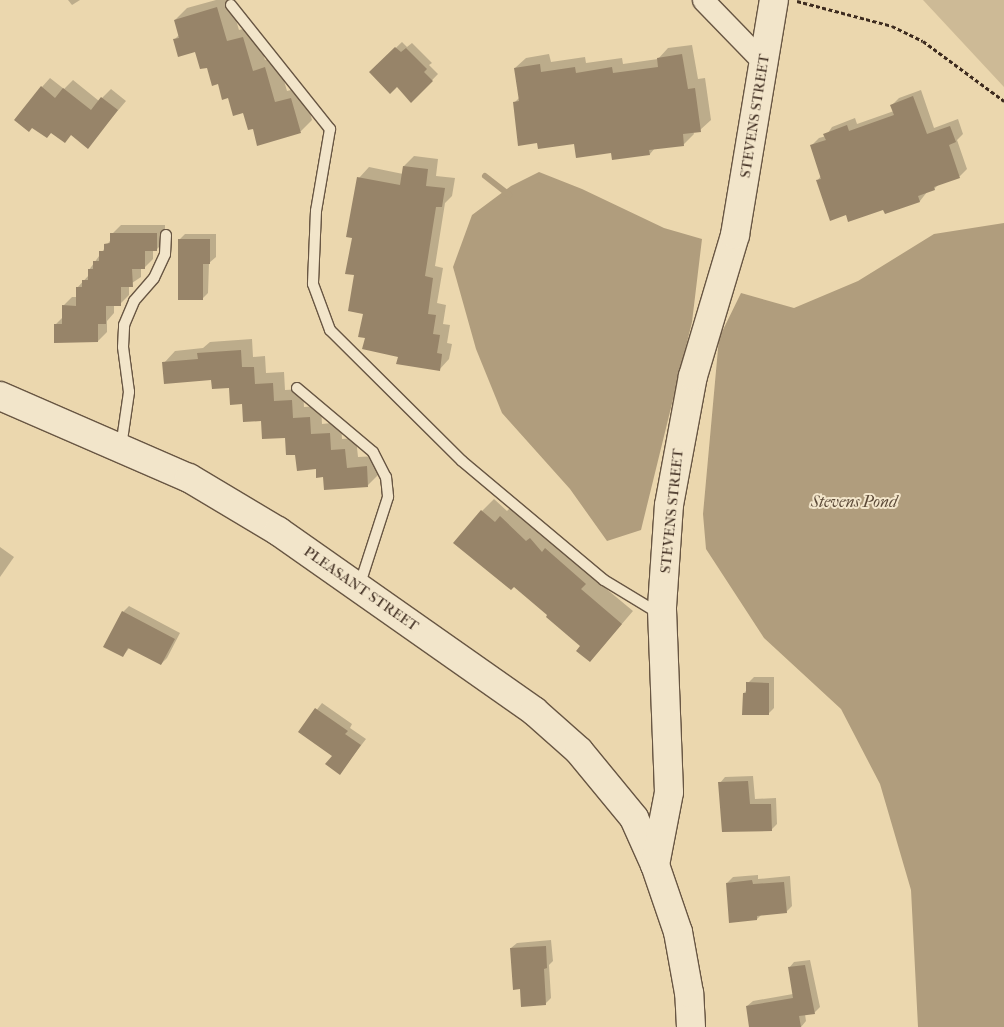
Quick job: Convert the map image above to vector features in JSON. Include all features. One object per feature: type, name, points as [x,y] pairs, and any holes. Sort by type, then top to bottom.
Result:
[{"type":"street","points":[[703,0],[763,62]]},
{"type":"street","name":"STEVENS STREET","points":[[691,1027],[689,993],[678,932],[655,865],[668,792],[663,616],[669,505],[692,376],[735,235],[774,0]]},
{"type":"street","name":"PLEASANT STREET","points":[[0,396],[189,478],[278,531],[534,711],[579,751],[634,818],[655,865]]},
{"type":"street","points":[[689,993],[706,1027]]},
{"type":"lane","points":[[231,5],[330,129],[316,211],[314,284],[330,330],[462,461],[604,580],[663,616]]},
{"type":"lane","points":[[121,448],[129,392],[123,347],[124,325],[134,300],[154,278],[164,254],[166,235]]},
{"type":"lane","points":[[298,388],[373,452],[386,477],[388,497],[359,588]]},
{"type":"path","points":[[793,0],[836,9],[892,26],[923,41],[1004,101]]},
{"type":"shaded area","points":[[923,0],[1004,0],[1004,87]]},
{"type":"water","points":[[539,172],[582,189],[664,228],[702,239],[692,322],[641,530],[607,541],[570,489],[502,413],[476,349],[453,267],[472,215],[511,186]]},
{"type":"water","name":"Stevens Pond","points":[[1004,223],[1004,1027],[918,1027],[911,890],[880,784],[841,709],[764,638],[706,549],[703,514],[719,338],[741,293],[794,308],[858,281],[934,234]]},
{"type":"building","points":[[217,7],[227,41],[243,37],[253,71],[265,67],[275,102],[291,98],[301,133],[257,146],[253,129],[248,130],[243,113],[233,116],[228,98],[222,100],[218,84],[212,86],[207,68],[200,69],[195,52],[178,57],[173,39],[179,38],[174,20]]},
{"type":"building","points":[[395,47],[401,52],[406,48],[427,69],[424,72],[433,81],[411,103],[397,87],[390,94],[369,72]]},
{"type":"building","points":[[682,54],[688,89],[695,88],[701,132],[683,134],[684,146],[649,150],[650,155],[612,160],[611,153],[576,158],[574,144],[538,149],[537,143],[518,146],[513,102],[519,101],[514,68],[540,64],[541,72],[575,67],[576,73],[612,67],[613,73],[658,67],[657,58]]},
{"type":"building","points":[[41,86],[55,98],[63,88],[91,110],[101,97],[118,110],[88,149],[71,135],[65,143],[51,133],[47,138],[32,128],[29,132],[14,120]]},
{"type":"building","points":[[913,96],[927,134],[950,126],[956,142],[949,145],[960,178],[934,187],[935,190],[918,196],[920,202],[885,214],[883,210],[848,222],[846,215],[830,221],[816,180],[821,179],[810,145],[826,140],[823,134],[847,125],[849,131],[894,115],[890,105]]},
{"type":"building","points":[[403,166],[428,169],[426,186],[445,188],[442,207],[436,207],[425,276],[433,278],[428,314],[436,315],[433,334],[440,335],[437,353],[442,354],[440,371],[396,364],[398,357],[362,349],[365,338],[358,337],[363,314],[348,311],[354,275],[345,274],[352,238],[346,237],[357,177],[400,185]]},
{"type":"building","points":[[110,233],[157,233],[157,251],[145,251],[145,269],[132,269],[133,287],[121,287],[121,306],[106,306],[106,324],[98,324],[98,342],[54,343],[54,324],[62,324],[62,305],[76,306],[76,287],[82,287],[82,280],[88,280],[88,269],[93,269],[93,261],[99,261],[99,251],[104,251],[104,244],[110,243]]},
{"type":"building","points":[[178,239],[210,239],[210,264],[203,264],[203,300],[178,300]]},
{"type":"building","points":[[241,350],[242,367],[254,367],[255,384],[273,383],[274,401],[292,400],[293,418],[310,417],[311,434],[330,433],[331,450],[345,449],[347,468],[367,466],[368,487],[324,490],[323,477],[316,478],[316,469],[297,471],[295,455],[286,455],[285,438],[262,439],[261,421],[243,422],[242,404],[230,405],[229,388],[212,389],[211,380],[164,384],[162,362],[198,359],[197,353]]},
{"type":"building","points":[[481,510],[495,522],[500,516],[526,541],[530,538],[542,552],[545,548],[586,584],[581,589],[622,624],[590,662],[576,651],[580,646],[546,617],[547,615],[514,587],[511,590],[453,543]]},
{"type":"building","points":[[122,611],[175,639],[161,665],[128,648],[123,657],[103,647]]},
{"type":"building","points":[[746,682],[769,683],[769,715],[742,715],[743,693],[746,693]]},
{"type":"building","points":[[315,708],[348,731],[345,734],[361,745],[340,775],[325,764],[332,756],[298,732]]},
{"type":"building","points":[[748,781],[750,804],[771,804],[772,831],[722,832],[718,782]]},
{"type":"building","points":[[752,880],[753,884],[784,882],[787,913],[757,916],[757,920],[729,923],[726,883]]},
{"type":"building","points":[[546,946],[547,968],[544,969],[546,1005],[521,1007],[520,989],[513,990],[510,948]]},
{"type":"building","points":[[805,965],[815,1014],[799,1016],[801,1027],[749,1027],[746,1006],[793,998],[788,967]]},
{"type":"waterway","points":[[485,176],[509,195]]}]
